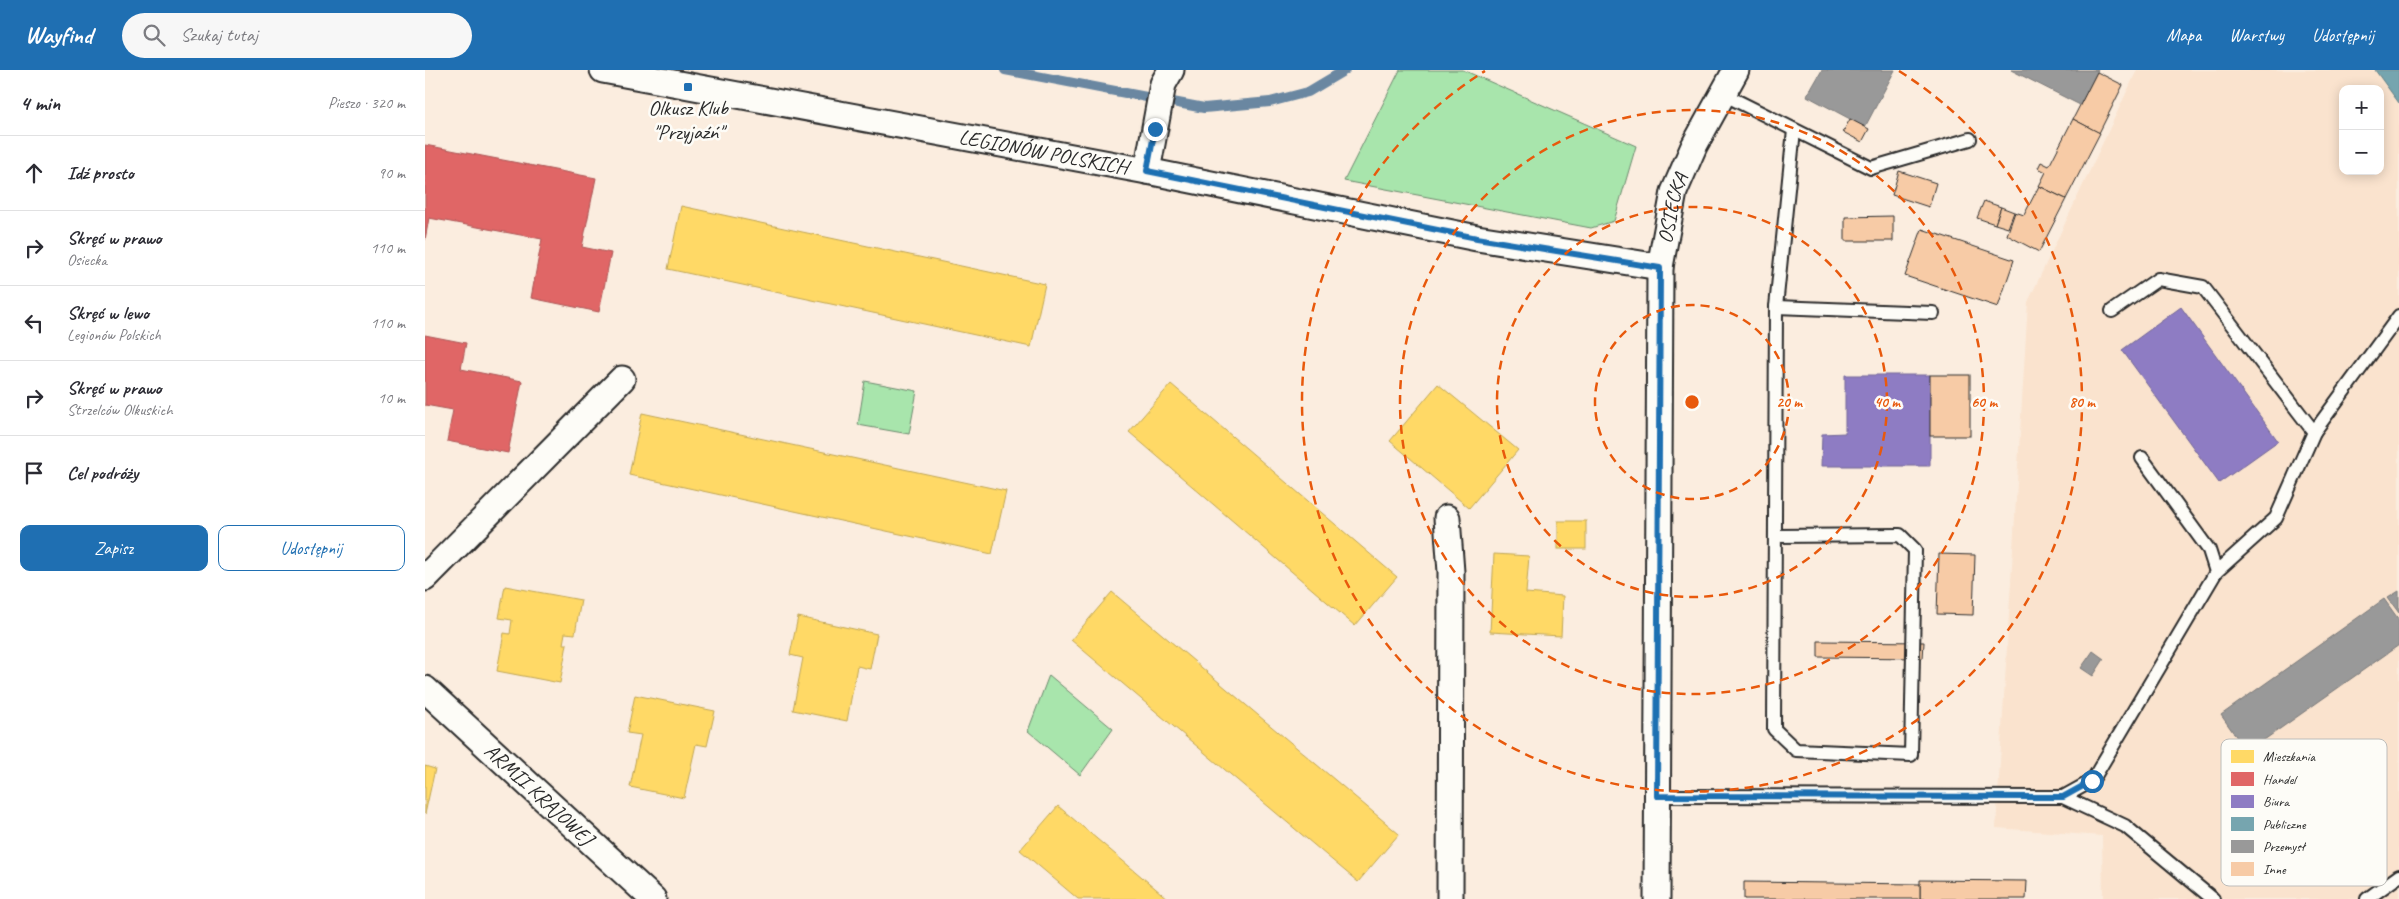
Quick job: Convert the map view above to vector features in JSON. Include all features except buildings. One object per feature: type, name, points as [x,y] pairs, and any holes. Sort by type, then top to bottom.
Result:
[{"type":"street","name":"LEGIONÓW POLSKICH","points":[[603,70],[1147,171],[1477,238],[1660,268]]},
{"type":"street","name":"OSIECKA","points":[[1657,899],[1660,268],[1673,192],[1694,146],[1736,70]]},
{"type":"street","points":[[1147,171],[1157,114],[1167,77]]},
{"type":"street","points":[[425,578],[623,379]]},
{"type":"street","points":[[1447,518],[1451,572],[1450,899]]},
{"type":"street","name":"ARMII KRAJOWEJ","points":[[425,689],[653,899]]},
{"type":"lane","points":[[1723,94],[1871,168],[1970,139]]},
{"type":"lane","points":[[1775,536],[1900,535],[1915,550],[1911,755],[1796,750],[1774,729],[1776,307],[1794,130]]},
{"type":"lane","points":[[2112,311],[2158,279],[2203,287],[2313,432]]},
{"type":"lane","points":[[1776,307],[1933,313]]},
{"type":"lane","points":[[2063,797],[2092,781],[2216,572],[2276,518],[2313,432],[2399,316]]},
{"type":"lane","points":[[2142,458],[2209,550],[2216,572]]},
{"type":"lane","points":[[1657,796],[2063,797],[2125,826],[2213,899]]},
{"type":"lane","points":[[2387,885],[2399,876]]},
{"type":"lane","points":[[2367,899],[2385,886]]},
{"type":"shaded area","points":[[2137,70],[2399,70],[2399,899],[2103,899],[2102,836],[1996,828],[2028,302]]},
{"type":"green space","points":[[1400,70],[1463,70],[1636,146],[1614,221],[1591,228],[1344,181]]},
{"type":"green space","points":[[865,381],[917,391],[909,434],[858,425]]},
{"type":"green space","points":[[1049,675],[1113,729],[1080,775],[1028,731]]},
{"type":"waterway","points":[[1005,70],[1204,108],[1270,102],[1308,92],[1345,70]]},
{"type":"place","name":"Olkusz Klub \"Przyjaźń\"","points":[[688,87]]},
{"type":"route","points":[[1155,129],[1147,171],[1477,238],[1660,268],[1657,796],[2063,797],[2092,781]]}]
